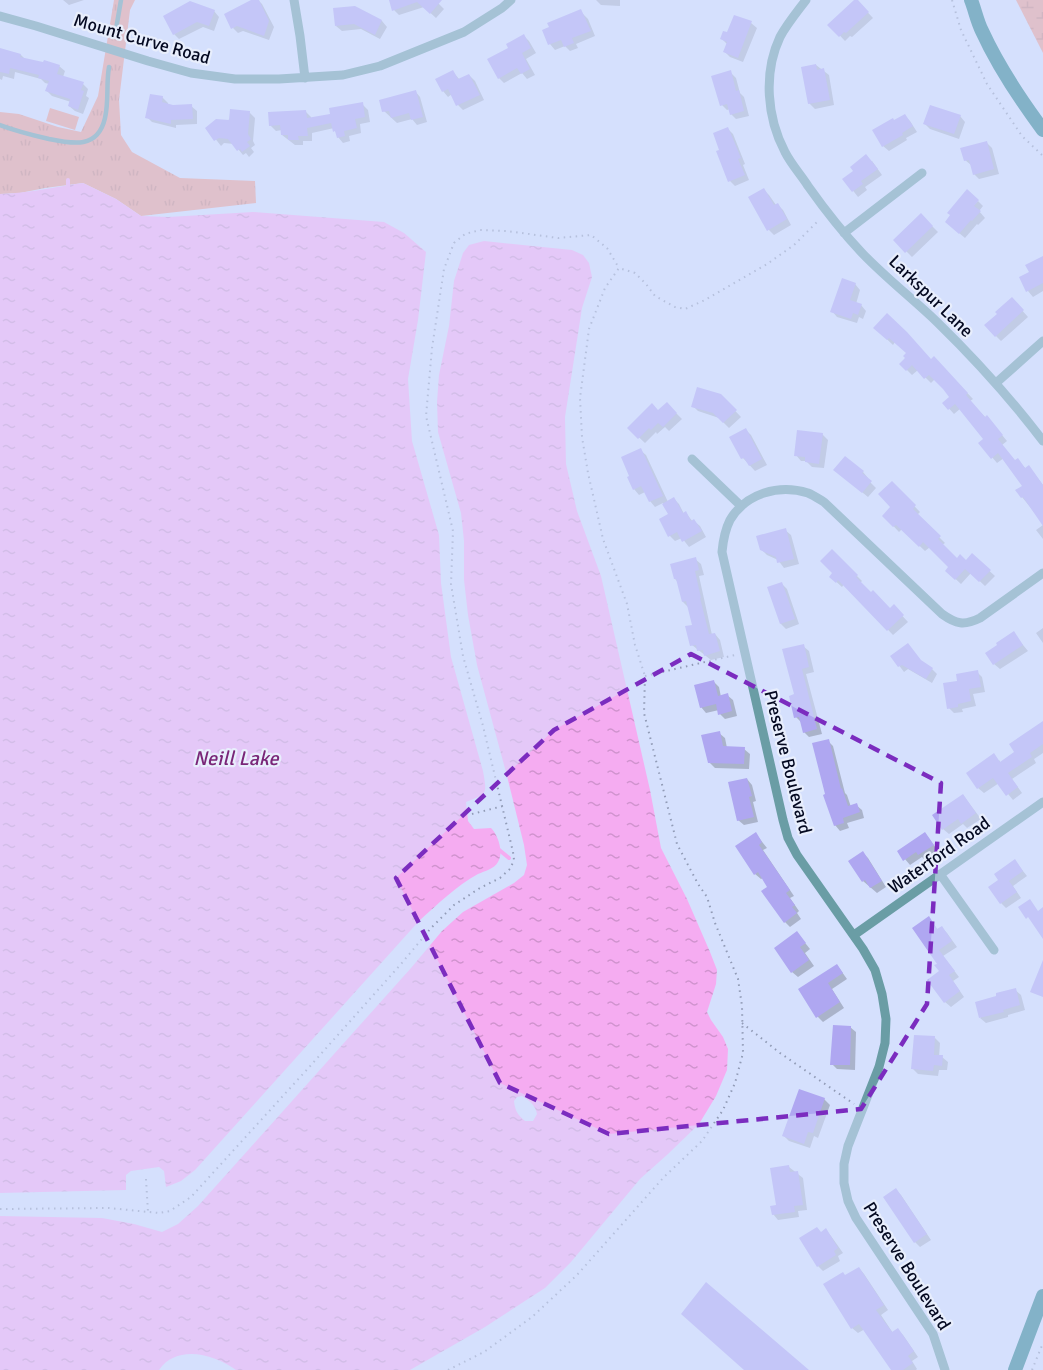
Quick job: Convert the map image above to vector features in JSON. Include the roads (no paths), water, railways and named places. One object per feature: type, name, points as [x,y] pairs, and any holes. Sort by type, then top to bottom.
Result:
[{"type":"street","points":[[294,0],[305,78]]},
{"type":"street","name":"Mount Curve Road","points":[[0,16],[191,73],[235,79],[305,78],[343,75],[380,66],[464,32],[511,0]]},
{"type":"street","name":"Larkspur Lane","points":[[806,0],[780,38],[772,62],[769,84],[770,107],[785,153],[844,233],[996,382],[1043,441]]},
{"type":"street","points":[[971,0],[981,30],[1000,65],[1043,130]]},
{"type":"street","points":[[844,233],[922,173]]},
{"type":"street","points":[[996,382],[1043,341]]},
{"type":"street","points":[[692,459],[741,506],[765,492],[781,489],[810,494],[824,502],[942,614],[949,625],[970,623],[980,618],[1043,573]]},
{"type":"street","name":"Preserve Boulevard","points":[[741,506],[730,521],[724,536],[722,552],[788,838],[875,970],[886,1019],[885,1043],[879,1067],[848,1146],[844,1164],[844,1183],[848,1201],[856,1218],[933,1334],[945,1370]]},
{"type":"street","name":"Waterford Road","points":[[854,935],[1043,802]]},
{"type":"street","points":[[940,874],[994,950]]},
{"type":"street","points":[[1015,1370],[1043,1296]]},
{"type":"lane","points":[[115,35],[121,0]]},
{"type":"lane","points":[[0,125],[25,134],[67,143],[80,143],[91,139],[99,131],[105,119],[109,68]]},
{"type":"water","name":"Neill Lake","points":[[83,183],[116,199],[141,216],[168,217],[253,212],[384,222],[404,233],[426,252],[408,379],[412,441],[439,535],[441,583],[451,657],[483,771],[484,792],[466,802],[468,821],[474,829],[491,828],[498,839],[500,858],[489,870],[462,884],[419,921],[195,1170],[181,1181],[166,1187],[164,1171],[159,1167],[131,1171],[126,1175],[126,1190],[0,1193],[0,194]]},
{"type":"water","points":[[484,241],[572,250],[583,255],[589,263],[592,277],[582,308],[565,417],[566,464],[577,511],[601,576],[661,848],[687,899],[717,970],[716,984],[707,1012],[728,1049],[727,1070],[716,1096],[699,1124],[640,1179],[571,1262],[545,1288],[485,1327],[410,1370],[236,1370],[207,1356],[185,1354],[167,1362],[159,1370],[0,1370],[0,1216],[102,1218],[162,1232],[178,1224],[198,1206],[442,931],[463,912],[524,875],[527,865],[524,845],[477,665],[468,615],[461,513],[438,432],[439,375],[449,326],[454,281],[463,253],[469,245]],"holes":[[[522,1096],[532,1104],[536,1111],[537,1114],[533,1121],[525,1121],[516,1110],[514,1101],[517,1097]]]},
{"type":"waterway","points":[[68,180],[68,188]]},
{"type":"waterway","points":[[498,849],[509,858]]}]
